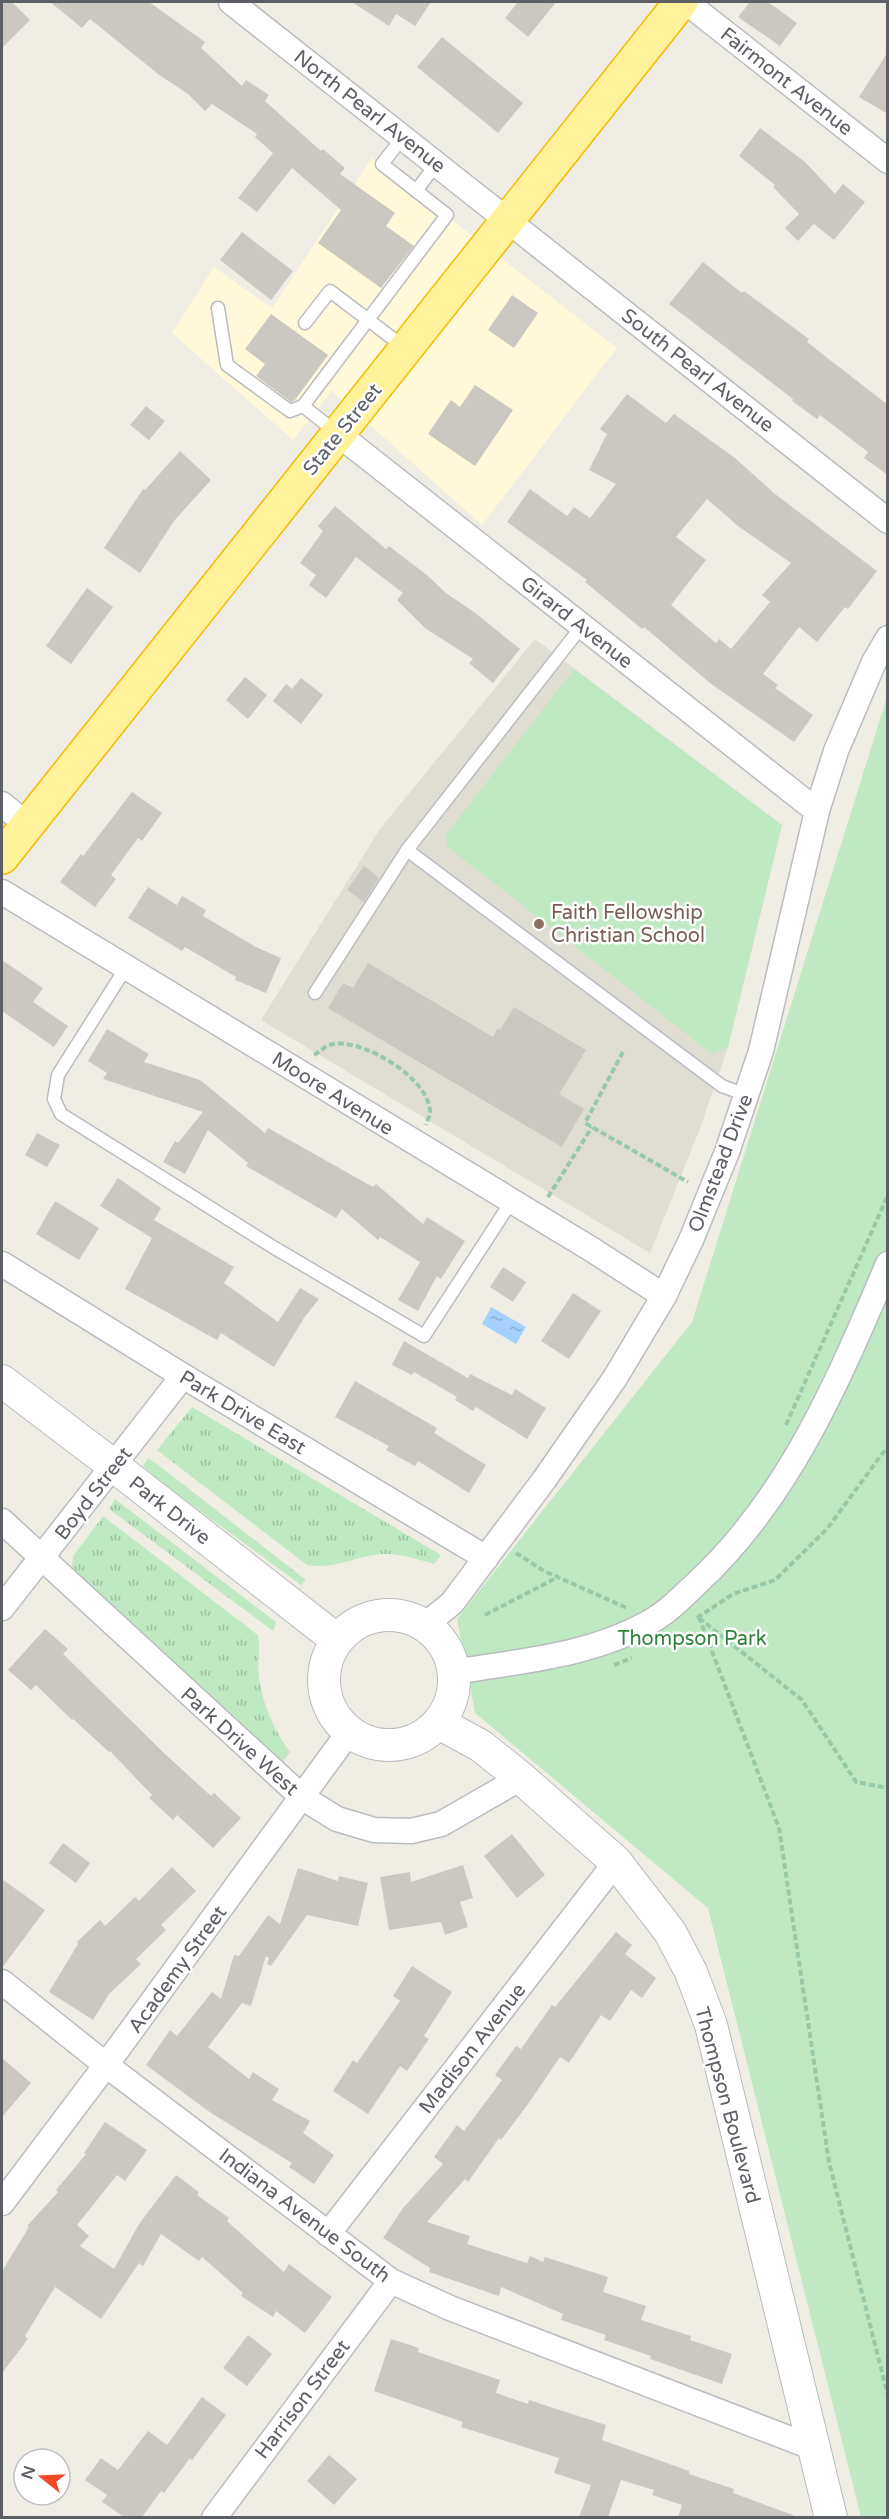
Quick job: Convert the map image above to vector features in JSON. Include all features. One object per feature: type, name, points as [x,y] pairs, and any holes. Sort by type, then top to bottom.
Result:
[{"type":"highway","name":"State Street","points":[[2,857],[681,2]]},
{"type":"street","name":"North Pearl Avenue","points":[[231,2],[508,220]]},
{"type":"street","name":"Fairmont Avenue","points":[[686,2],[888,161]]},
{"type":"street","name":"South Pearl Avenue","points":[[508,220],[888,521]]},
{"type":"street","name":"Girard Avenue","points":[[338,434],[817,811]]},
{"type":"street","name":"Olmstead Drive","points":[[425,1625],[452,1603],[544,1480],[615,1378],[664,1296],[696,1229],[727,1152],[761,1051],[817,811],[836,751],[874,662],[888,638]]},
{"type":"street","points":[[2,804],[27,825]]},
{"type":"street","name":"Moore Avenue","points":[[2,892],[591,1249],[664,1296]]},
{"type":"street","name":"Park Drive East","points":[[2,1264],[183,1376],[492,1550]]},
{"type":"street","points":[[454,1672],[569,1654],[595,1646],[648,1624],[670,1608],[718,1563],[777,1491],[797,1459],[854,1344],[888,1264]]},
{"type":"street","name":"Boyd Street","points":[[2,1608],[183,1376]]},
{"type":"street","name":"Park Drive","points":[[2,1381],[337,1640]]},
{"type":"street","name":"Park Drive West","points":[[2,1521],[303,1798],[337,1819],[374,1830],[411,1832],[441,1824],[521,1778]]},
{"type":"street","points":[[388,1615],[407,1617],[425,1625],[439,1637],[449,1653],[454,1672],[454,1690],[449,1707],[440,1723],[424,1736],[406,1744],[386,1746],[376,1744],[367,1742],[349,1732],[335,1717],[326,1699],[324,1678],[328,1658],[337,1640],[351,1627],[369,1618],[388,1615]]},
{"type":"street","name":"Thompson Boulevard","points":[[440,1723],[481,1746],[521,1778],[615,1862],[670,1932],[691,1972],[711,2025],[831,2517]]},
{"type":"street","name":"Academy Street","points":[[2,2203],[303,1798],[349,1732]]},
{"type":"street","name":"Madison Avenue","points":[[328,2234],[615,1862]]},
{"type":"street","name":"Indiana Avenue South","points":[[2,1982],[106,2065],[391,2281],[450,2308],[814,2448]]},
{"type":"street","name":"Harrison Street","points":[[214,2517],[391,2281]]},
{"type":"lane","points":[[218,308],[227,365],[290,411],[303,406],[447,215],[382,164],[403,137]]},
{"type":"lane","points":[[416,191],[437,164]]},
{"type":"lane","points":[[305,323],[330,291],[406,348]]},
{"type":"lane","points":[[303,406],[338,434]]},
{"type":"lane","points":[[315,993],[407,850],[582,626]]},
{"type":"lane","points":[[407,850],[722,1086],[746,1095]]},
{"type":"lane","points":[[127,966],[58,1075],[54,1099],[61,1114],[273,1247],[424,1336],[511,1202]]},
{"type":"path","points":[[311,1056],[333,1043],[355,1046],[394,1063],[424,1093],[430,1112],[426,1126]]},
{"type":"path","points":[[623,1052],[585,1123],[688,1182]]},
{"type":"path","points":[[547,1199],[592,1126]]},
{"type":"path","points":[[783,1429],[888,1195]]},
{"type":"path","points":[[492,1550],[628,1609]]},
{"type":"path","points":[[485,1615],[558,1577]]},
{"type":"path","points":[[619,1613],[635,1605]]},
{"type":"path","points":[[888,1788],[856,1782],[802,1700],[699,1617],[779,1828],[829,2162],[888,2396]]},
{"type":"shaded area","points":[[372,158],[617,348],[482,525],[332,391],[293,440],[172,333],[214,267],[272,308]]},
{"type":"shaded area","name":"Faith Fellowship Christian School","points":[[535,639],[782,825],[728,1047],[701,1126],[650,1253],[261,1020],[380,829]]},
{"type":"green space","points":[[574,669],[782,825],[728,1047],[712,1054],[448,847],[445,836]]},
{"type":"green space","name":"Thompson Park","points":[[887,697],[887,2517],[861,2517],[708,1908],[475,1713],[457,1619],[692,1322]]},
{"type":"green space","points":[[192,1407],[441,1555],[434,1564],[408,1557],[382,1554],[326,1566],[307,1565],[157,1450]]},
{"type":"green space","points":[[148,1458],[306,1580],[301,1585],[158,1480],[143,1466]]},
{"type":"green space","points":[[115,1499],[276,1622],[273,1631],[109,1509]]},
{"type":"green space","points":[[103,1516],[258,1635],[259,1672],[263,1698],[274,1726],[290,1752],[283,1762],[72,1568],[73,1556]]},
{"type":"water","points":[[491,1307],[526,1327],[516,1344],[482,1324]]},
{"type":"building","points":[[2,2],[12,2],[30,20],[2,48]]},
{"type":"building","points":[[50,2],[149,2],[205,42],[201,48],[242,86],[246,80],[269,95],[265,101],[321,151],[323,149],[345,168],[340,174],[395,213],[386,226],[414,246],[381,288],[318,243],[341,210],[292,168],[257,212],[238,198],[273,153],[255,137],[257,134],[212,104],[205,111],[188,94],[158,74],[90,19],[82,28]]},
{"type":"building","points":[[352,2],[431,2],[415,26],[396,14],[389,26]]},
{"type":"building","points":[[518,2],[556,2],[528,37],[505,18]]},
{"type":"building","points":[[750,2],[768,2],[797,23],[780,46],[738,17]]},
{"type":"building","points":[[442,37],[523,103],[498,133],[417,67]]},
{"type":"building","points":[[888,52],[888,114],[859,97]]},
{"type":"building","points":[[760,128],[805,162],[835,194],[843,184],[865,202],[834,240],[814,224],[798,241],[785,228],[799,214],[773,187],[775,185],[739,156]]},
{"type":"building","points":[[242,232],[293,271],[271,300],[220,260]]},
{"type":"building","points":[[703,262],[742,293],[744,291],[809,339],[807,342],[888,405],[888,475],[864,458],[868,452],[820,415],[817,419],[792,401],[793,399],[669,304]]},
{"type":"building","points":[[512,295],[538,313],[514,348],[488,330]]},
{"type":"building","points":[[271,314],[328,355],[295,400],[291,402],[256,376],[265,364],[245,349]]},
{"type":"building","points":[[475,385],[513,410],[475,466],[428,434],[451,400],[460,407]]},
{"type":"building","points":[[627,394],[666,423],[674,414],[735,458],[775,494],[877,571],[848,609],[845,607],[817,642],[799,627],[763,674],[778,685],[775,688],[813,715],[794,742],[710,683],[644,627],[642,629],[585,582],[587,580],[507,522],[530,489],[567,516],[574,507],[590,518],[616,484],[589,470],[607,434],[600,429]],"holes":[[[707,499],[738,526],[791,563],[762,595],[770,602],[731,649],[719,639],[716,643],[671,605],[706,560],[676,537]]]},
{"type":"building","points":[[146,406],[165,421],[149,440],[130,425]]},
{"type":"building","points":[[180,451],[211,480],[174,521],[140,573],[104,548],[143,489],[145,490]]},
{"type":"building","points":[[335,506],[386,549],[389,546],[520,649],[493,683],[469,663],[473,659],[425,628],[397,600],[403,593],[356,557],[326,598],[309,585],[316,575],[300,563],[323,531],[318,526]]},
{"type":"building","points":[[87,588],[113,607],[71,664],[46,646]]},
{"type":"building","points":[[245,677],[267,695],[248,719],[226,700]]},
{"type":"building","points":[[301,678],[323,695],[301,724],[273,701],[286,684],[292,689]]},
{"type":"building","points":[[132,792],[162,813],[142,841],[138,838],[111,875],[116,879],[95,907],[60,882]]},
{"type":"building","points":[[364,866],[379,878],[364,902],[347,890]]},
{"type":"building","points":[[148,887],[177,905],[182,896],[206,910],[203,916],[256,947],[281,958],[266,993],[235,980],[236,977],[185,947],[182,951],[128,918]]},
{"type":"building","points":[[2,960],[43,988],[33,1002],[68,1026],[54,1047],[2,1011]]},
{"type":"building","points":[[368,963],[493,1037],[514,1007],[586,1050],[559,1094],[584,1109],[562,1147],[328,1008],[343,983],[353,988]]},
{"type":"building","points":[[107,1029],[149,1054],[144,1062],[200,1080],[265,1133],[268,1128],[373,1187],[376,1184],[423,1224],[427,1217],[465,1241],[441,1279],[437,1276],[418,1311],[398,1300],[420,1262],[380,1237],[378,1240],[342,1209],[336,1218],[246,1166],[248,1163],[208,1130],[185,1174],[163,1162],[175,1141],[178,1143],[203,1112],[103,1079],[107,1073],[88,1061]]},
{"type":"building","points":[[37,1133],[60,1145],[47,1167],[25,1155]]},
{"type":"building","points":[[118,1178],[161,1208],[154,1220],[234,1267],[224,1283],[278,1322],[300,1288],[319,1299],[304,1318],[274,1367],[221,1333],[217,1340],[125,1289],[152,1238],[100,1206]]},
{"type":"building","points":[[55,1201],[99,1228],[79,1260],[36,1234]]},
{"type":"building","points":[[503,1267],[526,1282],[513,1302],[490,1287]]},
{"type":"building","points":[[573,1293],[601,1311],[569,1359],[541,1341]]},
{"type":"building","points":[[404,1341],[468,1378],[470,1374],[512,1395],[515,1389],[546,1408],[527,1439],[476,1407],[473,1411],[455,1400],[457,1397],[414,1372],[412,1375],[392,1365]]},
{"type":"building","points":[[355,1381],[437,1428],[434,1433],[486,1465],[469,1493],[418,1461],[415,1466],[386,1450],[389,1446],[335,1417]]},
{"type":"building","points":[[45,1629],[68,1649],[63,1654],[165,1754],[211,1796],[214,1793],[241,1818],[213,1848],[177,1815],[173,1820],[149,1798],[152,1795],[110,1751],[72,1720],[36,1685],[31,1690],[8,1670]]},
{"type":"building","points":[[512,1834],[545,1875],[517,1898],[484,1856]]},
{"type":"building","points":[[63,1843],[90,1863],[76,1883],[49,1863]]},
{"type":"building","points":[[463,1865],[473,1898],[460,1902],[468,1927],[445,1935],[441,1922],[389,1930],[380,1877],[410,1872],[411,1882]]},
{"type":"building","points":[[172,1867],[196,1891],[161,1925],[166,1930],[136,1959],[141,1964],[109,1994],[93,2020],[49,1992],[78,1944],[77,1942],[100,1920],[105,1926],[135,1897],[139,1901]]},
{"type":"building","points":[[298,1868],[338,1881],[339,1876],[368,1883],[358,1926],[307,1915],[271,1966],[267,1964],[269,1958],[266,1956],[251,2006],[242,2003],[208,2047],[249,2079],[253,2072],[279,2089],[272,2100],[310,2121],[303,2133],[334,2155],[314,2184],[289,2167],[292,2163],[211,2113],[146,2065],[170,2030],[177,2036],[212,1992],[221,1999],[234,1955],[239,1956],[268,1915],[280,1924]]},
{"type":"building","points":[[2,1879],[45,1910],[2,1968]]},
{"type":"building","points":[[616,1932],[632,1945],[625,1954],[656,1978],[642,1998],[631,1990],[610,2021],[601,2015],[569,2063],[560,2057],[528,2104],[501,2140],[499,2138],[468,2182],[465,2179],[427,2222],[470,2236],[467,2244],[527,2263],[530,2256],[543,2262],[545,2257],[608,2277],[603,2292],[646,2306],[641,2320],[691,2336],[690,2340],[732,2354],[722,2384],[604,2340],[606,2335],[561,2320],[563,2314],[501,2287],[499,2296],[429,2272],[430,2268],[383,2238],[403,2208],[443,2164],[434,2157],[457,2125],[464,2131],[502,2080],[495,2075],[516,2046],[521,2049],[552,2005],[555,2007]]},
{"type":"building","points":[[412,1966],[452,1992],[424,2036],[429,2039],[407,2071],[400,2066],[368,2114],[333,2091],[353,2060],[357,2063],[400,2001],[393,1996]]},
{"type":"building","points":[[2,2058],[31,2083],[2,2117]]},
{"type":"building","points":[[105,2122],[147,2150],[125,2181],[117,2175],[77,2225],[89,2236],[80,2246],[114,2269],[139,2224],[176,2175],[199,2192],[197,2195],[229,2218],[227,2221],[284,2272],[289,2264],[332,2297],[305,2333],[276,2311],[273,2317],[241,2296],[243,2293],[202,2257],[199,2261],[161,2234],[143,2266],[139,2263],[101,2319],[55,2287],[25,2336],[28,2339],[2,2373],[2,2271],[29,2227],[27,2226],[58,2192],[56,2190],[86,2154],[84,2153]]},
{"type":"building","points":[[248,2335],[272,2354],[247,2386],[223,2368]]},
{"type":"building","points":[[391,2339],[419,2348],[418,2352],[500,2380],[496,2393],[528,2404],[529,2400],[606,2425],[602,2440],[734,2489],[733,2493],[793,2515],[793,2517],[678,2517],[682,2505],[652,2495],[654,2490],[621,2480],[608,2517],[579,2517],[591,2485],[554,2473],[559,2458],[461,2427],[463,2422],[374,2391]]},
{"type":"building","points":[[202,2397],[226,2415],[192,2460],[190,2458],[164,2493],[161,2491],[142,2517],[124,2517],[102,2502],[107,2495],[85,2480],[101,2458],[118,2470],[148,2431],[167,2445]]},
{"type":"building","points":[[329,2455],[357,2479],[334,2505],[307,2481]]},
{"type":"place","name":"Faith Fellowship Christian School","points":[[539,924]]}]
